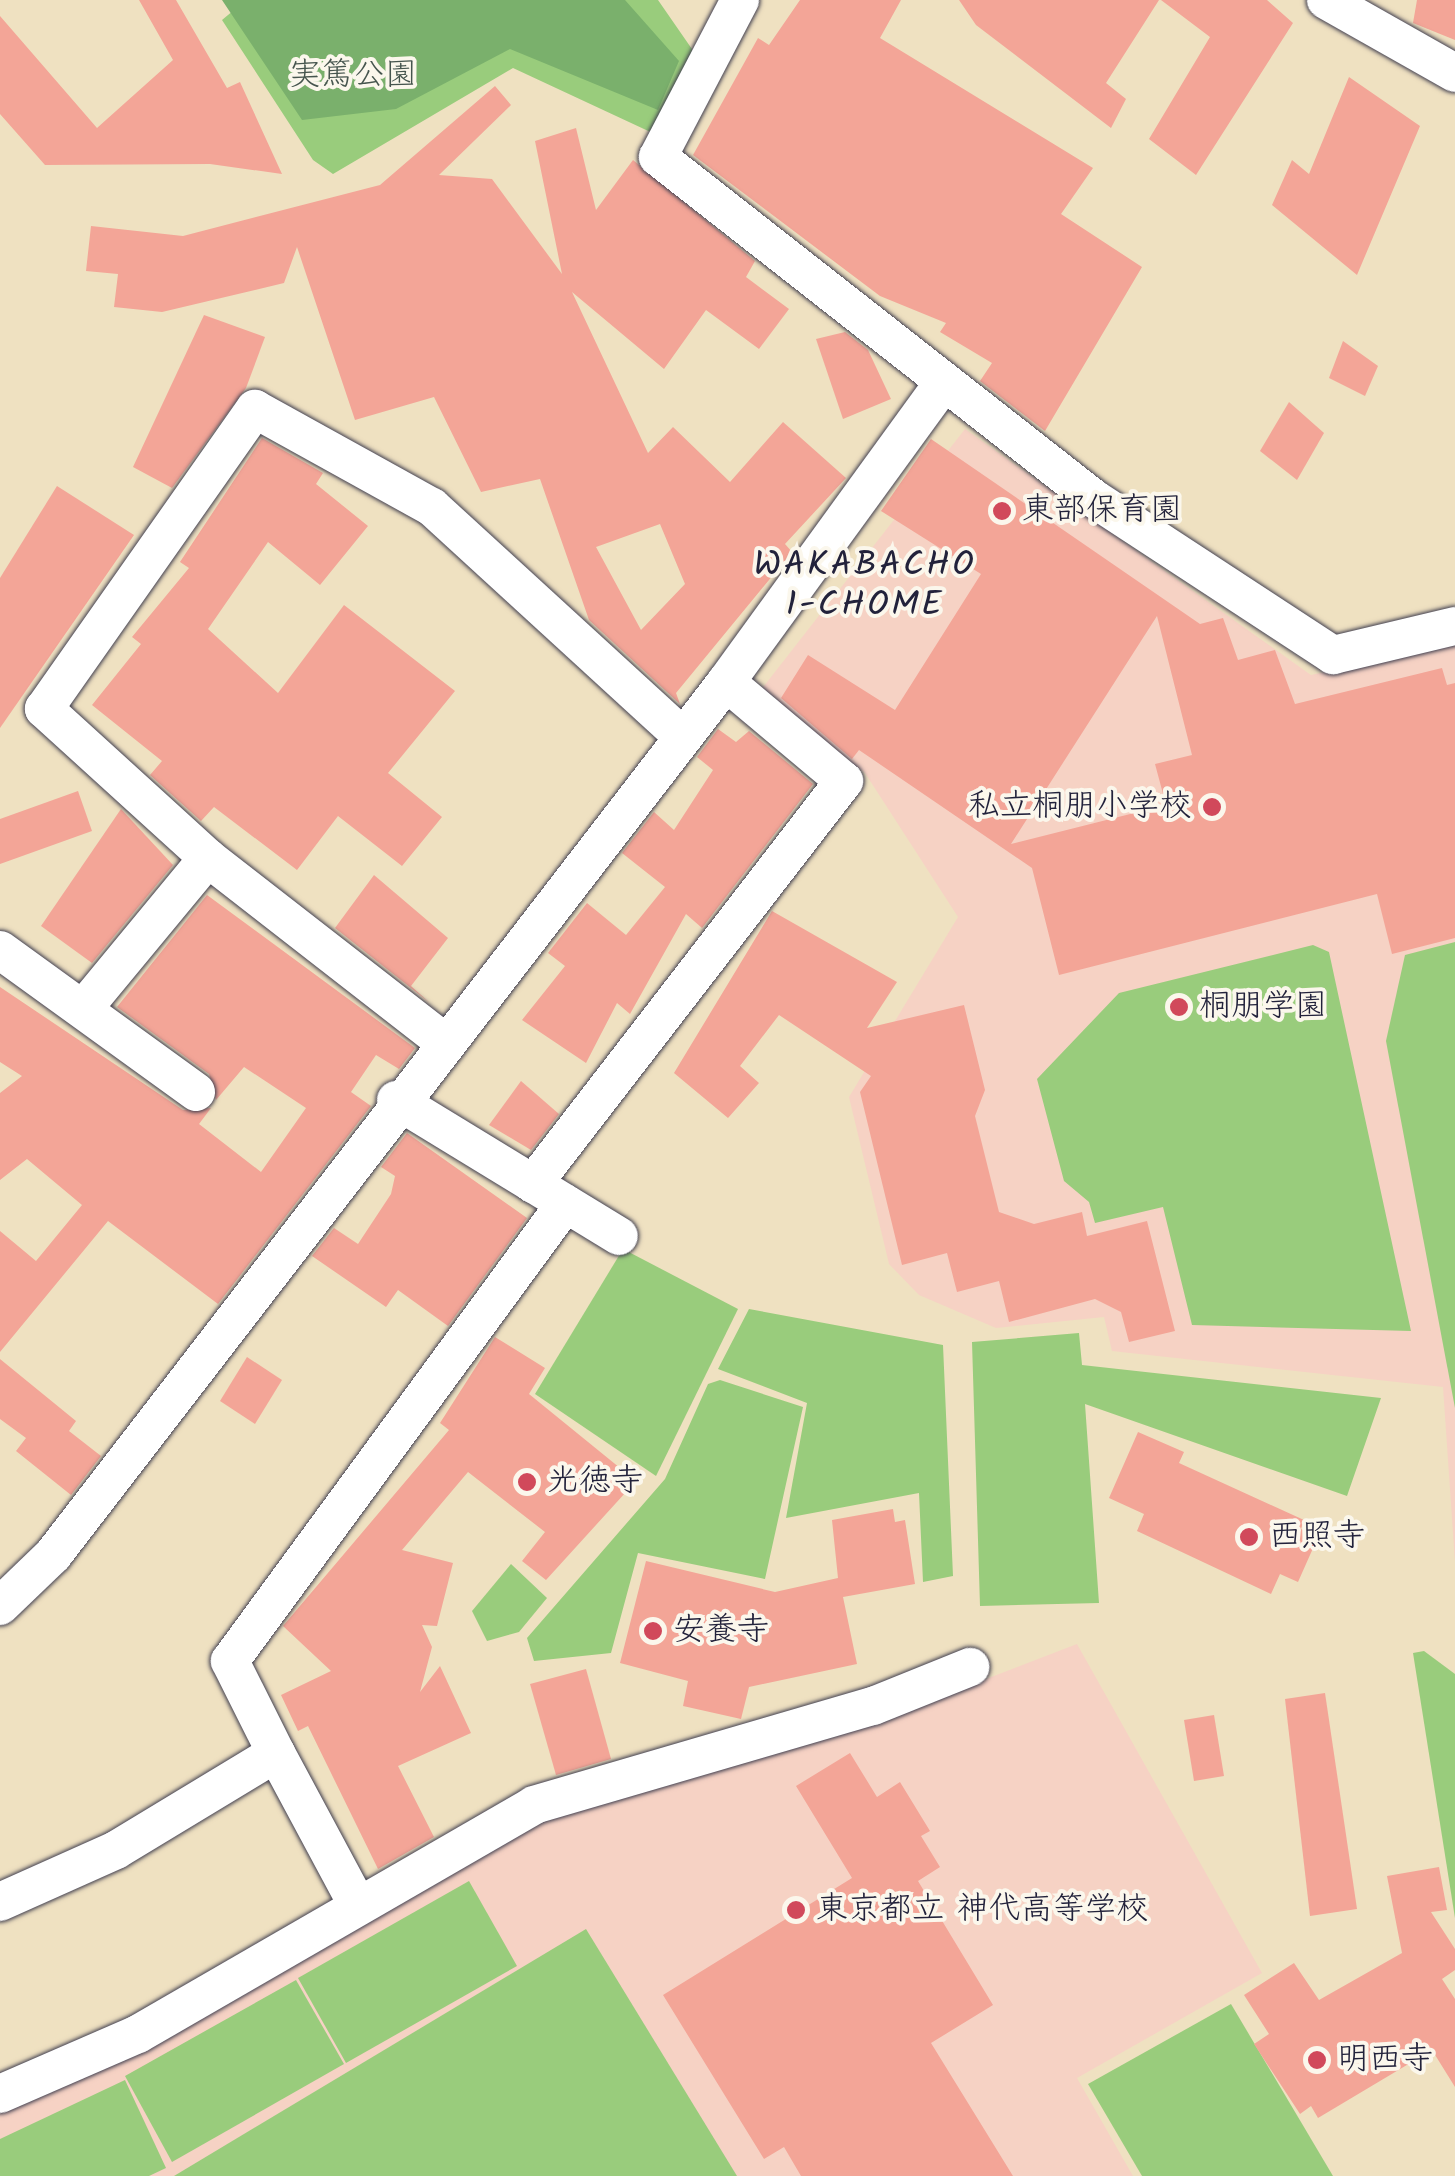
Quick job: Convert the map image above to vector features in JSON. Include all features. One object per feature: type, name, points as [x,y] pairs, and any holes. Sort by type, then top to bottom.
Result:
[{"type":"street","points":[[740,0],[658,157],[942,386],[1333,655],[1455,626]]},
{"type":"street","points":[[1326,0],[1455,72]]},
{"type":"street","points":[[0,1606],[53,1555],[396,1100],[726,682],[942,386]]},
{"type":"street","points":[[442,1041],[208,858],[44,710],[255,408],[432,506],[683,737]]},
{"type":"street","points":[[533,1184],[844,781],[726,682]]},
{"type":"street","points":[[83,1009],[208,858]]},
{"type":"street","points":[[0,950],[196,1092]]},
{"type":"street","points":[[396,1100],[618,1236]]},
{"type":"street","points":[[356,1902],[230,1661],[564,1204]]},
{"type":"street","points":[[0,2094],[138,2034],[356,1902],[534,1805],[873,1706],[970,1667]]},
{"type":"street","points":[[0,1902],[116,1850],[276,1754]]},
{"type":"shaded area","name":"桐朋学園","points":[[965,429],[1311,675],[1455,644],[1455,1562],[1443,1387],[1112,1351],[1104,1317],[996,1328],[919,1295],[889,1264],[849,1097],[958,917],[865,773],[760,691]]},
{"type":"shaded area","name":"東京都立 神代高等学校","points":[[1077,1644],[1262,1973],[1077,2078],[1133,2176],[0,2176],[0,2109],[533,1816],[885,1718]]},
{"type":"green space","name":"実篤公園","points":[[222,0],[625,0],[679,61],[658,110],[510,49],[396,109],[302,120]]},
{"type":"green space","name":"実篤公園","points":[[246,0],[658,0],[703,65],[659,136],[513,68],[333,174],[313,160],[222,20]]},
{"type":"green space","points":[[1455,942],[1455,1408],[1386,1041],[1405,955]]},
{"type":"green space","points":[[1313,945],[1329,952],[1411,1331],[1192,1325],[1163,1207],[1095,1223],[1089,1202],[1064,1181],[1037,1079],[1119,993]]},
{"type":"green space","points":[[623,1249],[738,1309],[656,1476],[535,1394]]},
{"type":"green space","points":[[749,1309],[943,1345],[953,1576],[923,1582],[919,1493],[786,1518],[807,1403],[718,1369]]},
{"type":"green space","points":[[1079,1333],[1082,1365],[1381,1398],[1347,1496],[1085,1404],[1099,1603],[980,1606],[972,1342]]},
{"type":"green space","points":[[720,1380],[803,1407],[765,1579],[638,1553],[611,1653],[534,1661],[527,1638],[665,1479],[708,1384]]},
{"type":"green space","points":[[511,1564],[547,1598],[519,1632],[487,1641],[472,1611]]},
{"type":"green space","points":[[1424,1651],[1455,1674],[1455,1918],[1413,1653]]},
{"type":"green space","points":[[469,1881],[517,1966],[346,2063],[298,1978]]},
{"type":"green space","points":[[586,1929],[737,2176],[174,2176]]},
{"type":"green space","points":[[296,1980],[344,2064],[172,2162],[125,2076]]},
{"type":"green space","points":[[1231,2004],[1333,2176],[1142,2176],[1088,2084]]},
{"type":"green space","points":[[125,2080],[166,2168],[149,2176],[0,2176],[0,2139]]},
{"type":"building","points":[[139,0],[176,0],[227,88],[240,82],[282,174],[210,164],[45,165],[0,114],[0,16],[97,128],[173,60]]},
{"type":"building","points":[[800,0],[901,0],[880,38],[1093,168],[1061,214],[1142,267],[1045,431],[980,381],[992,363],[940,332],[946,323],[880,296],[693,155],[758,38],[769,45]]},
{"type":"building","points":[[959,0],[1159,0],[1106,83],[1126,99],[1111,128],[976,25]]},
{"type":"building","points":[[1161,0],[1267,0],[1293,23],[1196,175],[1149,139],[1210,37]]},
{"type":"building","points":[[1417,0],[1455,0],[1455,40],[1413,23]]},
{"type":"building","points":[[1349,77],[1420,126],[1357,275],[1272,205],[1292,160],[1309,174]]},
{"type":"building","points":[[495,86],[511,105],[439,175],[492,179],[562,274],[535,141],[576,128],[596,210],[633,160],[755,261],[746,277],[789,309],[759,349],[706,310],[664,369],[572,292],[648,453],[673,427],[730,482],[783,422],[846,478],[785,544],[792,552],[676,693],[680,704],[589,620],[540,479],[481,492],[434,397],[355,420],[297,247],[284,283],[162,312],[114,307],[118,274],[86,271],[91,226],[183,236],[380,185]],"holes":[[[660,524],[685,584],[641,630],[596,547]]]},
{"type":"building","points":[[204,315],[265,337],[246,388],[172,488],[133,467]]},
{"type":"building","points":[[845,332],[868,350],[891,399],[843,419],[816,339]]},
{"type":"building","points":[[1343,341],[1378,366],[1365,396],[1329,378]]},
{"type":"building","points":[[1289,402],[1324,433],[1297,480],[1260,451]]},
{"type":"building","points":[[262,438],[323,473],[316,484],[368,526],[320,585],[268,542],[208,629],[278,693],[344,605],[455,691],[388,773],[442,817],[402,866],[338,816],[297,870],[214,807],[201,821],[150,775],[162,761],[92,705],[141,644],[132,637],[189,568],[180,562]]},
{"type":"building","points":[[931,439],[1200,624],[1223,618],[1238,660],[1275,650],[1295,704],[1442,668],[1447,685],[1455,683],[1455,938],[1392,954],[1377,894],[1059,975],[1032,868],[859,750],[852,759],[781,698],[808,655],[895,710],[981,574],[881,511]],"holes":[[[1157,616],[1192,755],[1155,764],[1166,805],[1011,844]]]},
{"type":"building","points":[[57,486],[134,535],[0,728],[0,578]]},
{"type":"building","points":[[718,729],[736,742],[749,731],[813,784],[702,928],[686,914],[630,1014],[617,1003],[586,1063],[522,1020],[565,966],[548,953],[587,903],[626,935],[665,887],[622,853],[654,812],[674,830],[713,770],[697,757]]},
{"type":"building","points":[[78,791],[92,831],[0,864],[0,819]]},
{"type":"building","points":[[121,809],[173,865],[92,963],[41,926]]},
{"type":"building","points":[[374,875],[448,938],[411,986],[430,1003],[335,928]]},
{"type":"building","points":[[207,895],[415,1048],[399,1069],[376,1055],[351,1092],[371,1106],[218,1304],[108,1221],[0,1352],[0,1231],[36,1261],[82,1205],[27,1159],[0,1180],[0,1093],[22,1076],[0,1062],[0,987],[183,1110],[211,1108],[199,1124],[261,1172],[306,1108],[244,1067],[216,1100],[209,1074],[117,1007]]},
{"type":"building","points":[[772,911],[897,982],[867,1028],[964,1005],[985,1090],[975,1116],[999,1212],[1034,1224],[1082,1212],[1087,1236],[1147,1221],[1175,1331],[1129,1342],[1121,1312],[1095,1299],[1009,1322],[999,1281],[957,1292],[947,1253],[902,1265],[860,1092],[871,1076],[779,1015],[740,1066],[759,1083],[728,1118],[674,1073]]},
{"type":"building","points":[[521,1081],[559,1114],[531,1150],[489,1125]]},
{"type":"building","points":[[407,1133],[527,1218],[448,1326],[398,1290],[386,1307],[312,1256],[334,1228],[358,1244],[391,1194],[395,1176],[381,1167]]},
{"type":"building","points":[[495,1337],[545,1368],[529,1394],[636,1481],[546,1580],[522,1561],[545,1532],[468,1472],[402,1550],[453,1563],[437,1626],[422,1625],[432,1647],[420,1692],[440,1666],[471,1733],[398,1766],[434,1837],[378,1869],[308,1726],[298,1731],[281,1695],[331,1671],[283,1626],[449,1430],[440,1423]]},
{"type":"building","points":[[247,1357],[282,1380],[255,1424],[220,1401]]},
{"type":"building","points":[[0,1359],[76,1421],[69,1431],[101,1456],[71,1495],[16,1451],[26,1438],[0,1419]]},
{"type":"building","points":[[1138,1432],[1184,1452],[1179,1463],[1304,1520],[1301,1529],[1318,1537],[1298,1582],[1280,1574],[1271,1594],[1137,1531],[1144,1514],[1109,1498]]},
{"type":"building","points":[[893,1509],[895,1522],[905,1520],[915,1584],[843,1597],[857,1664],[749,1687],[741,1719],[683,1706],[688,1681],[620,1663],[646,1561],[775,1592],[838,1578],[832,1520]]},
{"type":"building","points":[[586,1669],[611,1759],[556,1775],[530,1684]]},
{"type":"building","points":[[1325,1693],[1357,1909],[1310,1916],[1285,1699]]},
{"type":"building","points":[[1214,1715],[1224,1776],[1194,1781],[1184,1720]]},
{"type":"building","points":[[850,1753],[877,1797],[900,1782],[930,1831],[921,1836],[940,1867],[918,1881],[993,2005],[931,2043],[1013,2176],[801,2176],[784,2147],[764,2159],[663,1995],[852,1878],[796,1786]]},
{"type":"building","points":[[1439,1867],[1447,1910],[1431,1912],[1455,1949],[1455,1970],[1442,1979],[1455,1999],[1455,2087],[1432,2050],[1318,2118],[1311,2106],[1300,2114],[1254,2044],[1269,2034],[1244,1995],[1294,1963],[1319,2000],[1402,1953],[1387,1876]]},
{"type":"place","name":"東部保育園","points":[[1002,511]]},
{"type":"place","name":"私立桐朋小学校","points":[[1212,807]]},
{"type":"place","name":"桐朋学園","points":[[1179,1007]]},
{"type":"place","name":"光徳寺","points":[[527,1482]]},
{"type":"place","name":"西照寺","points":[[1249,1537]]},
{"type":"place","name":"安養寺","points":[[653,1631]]},
{"type":"place","name":"東京都立 神代高等学校","points":[[796,1910]]},
{"type":"place","name":"明西寺","points":[[1317,2060]]},
{"type":"district","name":"WAKABACHO 1-CHOME","points":[[865,586]]}]
